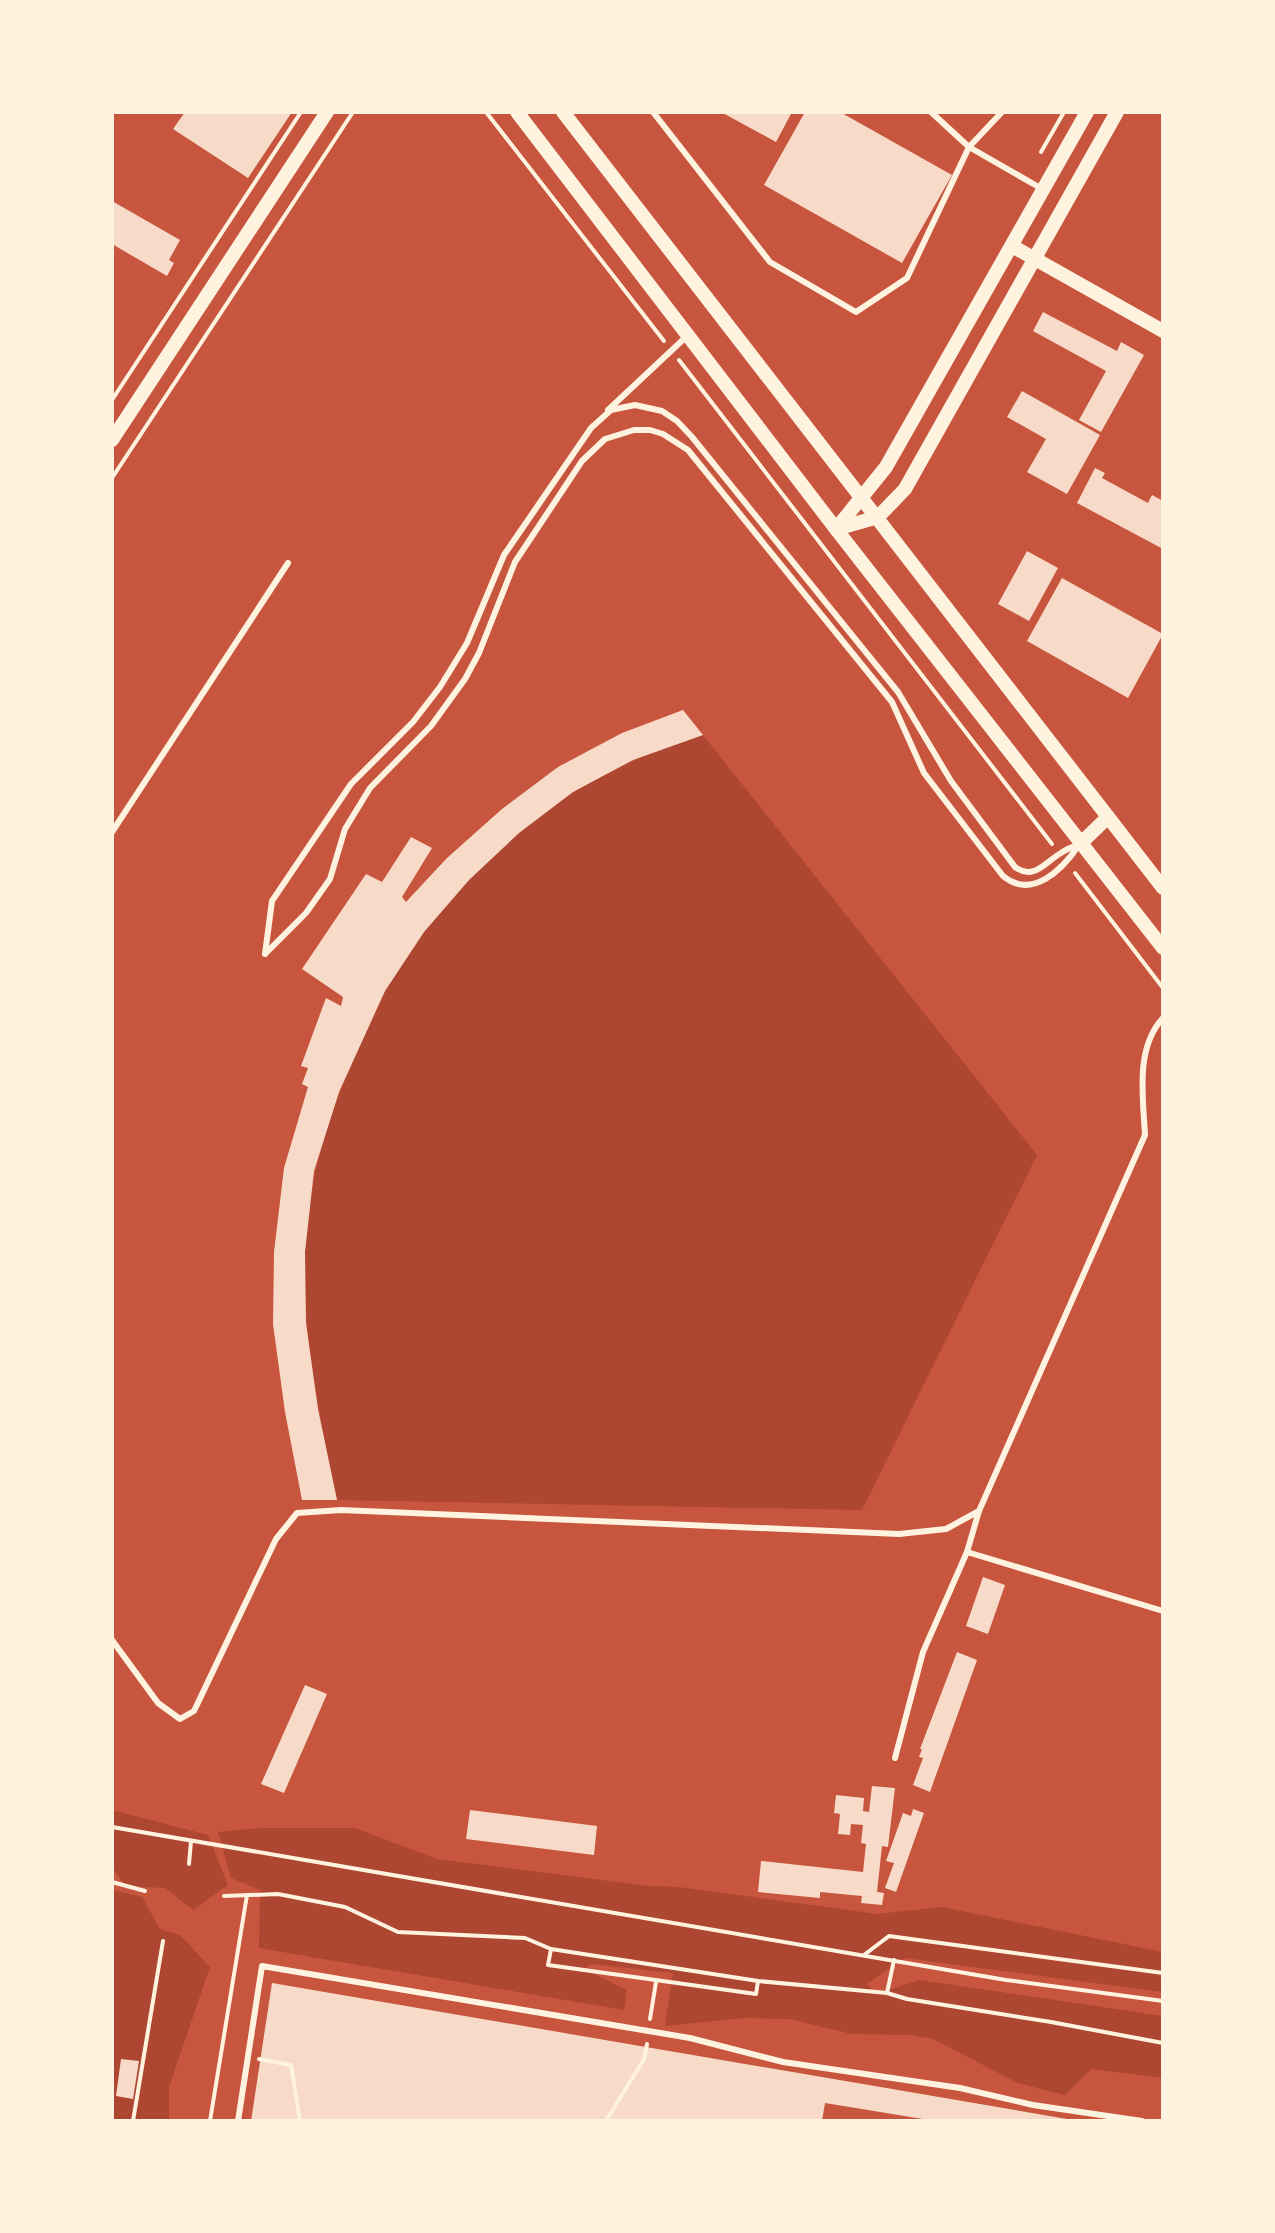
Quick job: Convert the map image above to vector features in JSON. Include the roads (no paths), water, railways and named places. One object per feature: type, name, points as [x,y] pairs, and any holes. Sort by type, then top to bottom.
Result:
[{"type":"street","points":[[112,440],[327,112]]},
{"type":"street","points":[[517,112],[836,529],[1163,948]]},
{"type":"street","points":[[563,112],[1163,888]]},
{"type":"street","points":[[836,529],[886,467],[1087,112]]},
{"type":"street","points":[[836,529],[878,517],[905,489],[1117,112]]},
{"type":"street","points":[[1012,246],[1163,331]]},
{"type":"street","points":[[1080,844],[1108,817]]},
{"type":"lane","points":[[653,112],[770,262],[856,312],[907,278],[969,147],[1002,112]]},
{"type":"lane","points":[[931,112],[969,147],[1044,190]]},
{"type":"lane","points":[[689,334],[600,418],[504,555],[476,626],[440,687],[413,722],[351,784],[272,901],[265,954],[306,913],[330,879],[345,829],[370,788],[431,726],[465,679],[479,653],[515,562],[582,461],[605,439],[634,430],[663,434],[688,450],[892,702],[924,773],[1003,876],[1018,886],[1036,884],[1067,863],[1080,844]]},
{"type":"lane","points":[[600,418],[611,410],[635,405],[662,411],[677,421],[898,692],[951,781],[1015,867],[1031,873],[1059,853],[1080,844]]},
{"type":"lane","points":[[112,832],[288,563]]},
{"type":"lane","points":[[895,1758],[923,1652],[967,1552],[979,1511],[1145,1135],[1142,1068],[1154,1027],[1163,1018]]},
{"type":"lane","points":[[112,1640],[158,1703],[180,1719],[194,1711],[276,1539],[297,1513],[341,1510],[899,1534],[946,1529],[979,1511]]},
{"type":"lane","points":[[967,1552],[1163,1611]]},
{"type":"lane","points":[[238,2121],[262,1966],[690,2038],[783,2062],[960,2088],[1033,2105],[1142,2121]]}]
